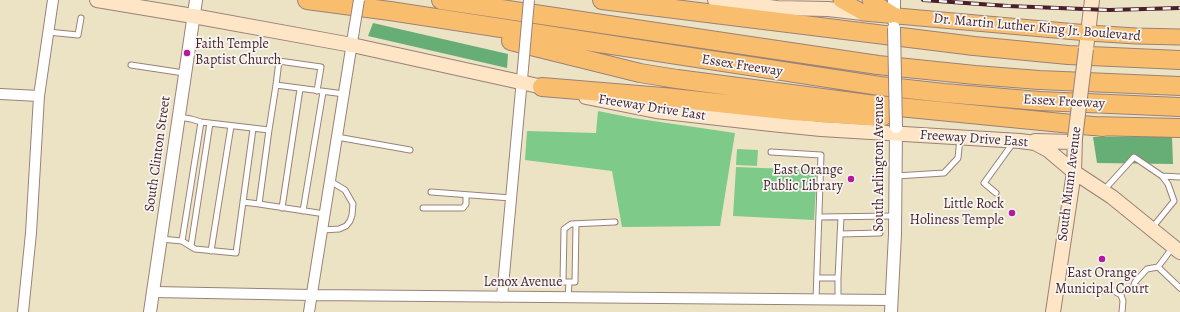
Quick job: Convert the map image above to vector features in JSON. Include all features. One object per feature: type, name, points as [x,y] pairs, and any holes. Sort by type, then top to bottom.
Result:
[{"type":"highway","name":"Essex Freeway","points":[[307,0],[390,11],[880,86],[1040,101],[1180,107]]},
{"type":"highway","name":"Essex Freeway","points":[[440,0],[878,65],[1039,80],[1180,86]]},
{"type":"highway","points":[[602,0],[987,48],[1075,55],[1180,60]]},
{"type":"highway","points":[[390,11],[640,73],[668,78],[868,104],[1103,127]]},
{"type":"highway","points":[[542,87],[839,114],[989,123],[1180,128]]},
{"type":"main road","name":"Freeway Drive East","points":[[97,0],[195,7],[352,45],[624,106],[689,116],[810,128],[896,130],[1035,143],[1044,148],[1074,172],[1103,191],[1177,249]]},
{"type":"main road","points":[[715,0],[777,8],[828,9],[867,6]]},
{"type":"main road","name":"Dr. Martin Luther King Jr. Boulevard","points":[[841,0],[867,6],[894,22],[1118,35],[1180,37]]},
{"type":"main road","name":"South Munn Avenue","points":[[1053,312],[1074,172],[1075,140],[1092,0]]},
{"type":"main road","points":[[1018,141],[1075,140]]},
{"type":"street","points":[[23,312],[31,233],[39,96],[54,0]]},
{"type":"street","points":[[309,312],[359,0]]},
{"type":"street","points":[[502,297],[529,0]]},
{"type":"street","name":"South Arlington Avenue","points":[[891,312],[896,216],[894,0]]},
{"type":"street","name":"South Clinton Street","points":[[150,312],[162,239],[184,73],[195,7]]},
{"type":"street","points":[[0,94],[39,96]]},
{"type":"street","name":"Lenox Avenue","points":[[154,292],[312,296],[892,300]]},
{"type":"lane","points":[[48,32],[78,35],[81,18]]},
{"type":"lane","points":[[259,204],[279,61],[321,67],[320,91],[303,211]]},
{"type":"lane","points":[[131,66],[184,73]]},
{"type":"lane","points":[[276,85],[344,94]]},
{"type":"lane","points":[[282,208],[300,89]]},
{"type":"lane","points":[[178,117],[201,122],[269,130]]},
{"type":"lane","points":[[182,241],[201,122]]},
{"type":"lane","points":[[190,246],[210,123]]},
{"type":"lane","points":[[211,251],[231,126]]},
{"type":"lane","points":[[162,239],[182,241],[195,250],[236,253],[253,129]]},
{"type":"lane","points":[[337,137],[410,150]]},
{"type":"lane","points":[[896,176],[944,173],[958,158],[960,137]]},
{"type":"lane","points":[[996,194],[984,182],[1018,141]]},
{"type":"lane","points":[[771,152],[821,155],[816,299]]},
{"type":"lane","points":[[1103,191],[1134,156],[1162,176],[1168,184],[1174,201],[1151,229]]},
{"type":"lane","points":[[1162,176],[1180,177]]},
{"type":"lane","points":[[322,230],[339,229],[346,226],[350,221],[352,214],[353,204],[345,190],[330,181]]},
{"type":"lane","points":[[431,192],[511,198]]},
{"type":"lane","points":[[423,208],[463,208],[466,204],[466,194]]},
{"type":"lane","points":[[243,202],[325,214]]},
{"type":"lane","points":[[819,217],[896,216]]},
{"type":"lane","points":[[838,299],[841,217]]},
{"type":"lane","points":[[576,224],[575,282],[563,282],[564,229],[571,224],[615,222]]},
{"type":"lane","points":[[840,234],[880,234]]},
{"type":"lane","points":[[1143,290],[1134,285],[1135,282],[1147,269],[1158,267],[1177,249]]},
{"type":"lane","points":[[1158,267],[1180,288]]},
{"type":"lane","points":[[817,278],[838,278]]},
{"type":"lane","points":[[568,298],[569,282]]},
{"type":"lane","points":[[1056,289],[1114,291],[1121,295],[1123,301],[1122,312]]},
{"type":"green space","points":[[373,23],[508,54],[507,68],[368,36]]},
{"type":"green space","points":[[598,111],[633,118],[735,133],[720,226],[622,227],[612,171],[525,160],[527,131],[596,133]]},
{"type":"green space","points":[[1172,136],[1173,164],[1097,163],[1093,137]]},
{"type":"green space","points":[[737,149],[758,150],[757,166],[736,165]]},
{"type":"green space","points":[[736,167],[817,170],[814,220],[733,216]]},
{"type":"railway","points":[[923,0],[1008,6],[1109,10],[1180,8]]},
{"type":"place","name":"Faith Temple Baptist Church","points":[[187,53]]},
{"type":"place","name":"East Orange Public Library","points":[[851,179]]},
{"type":"place","name":"Little Rock Holiness Temple","points":[[1012,213]]},
{"type":"place","name":"East Orange Municipal Court","points":[[1102,259]]}]
